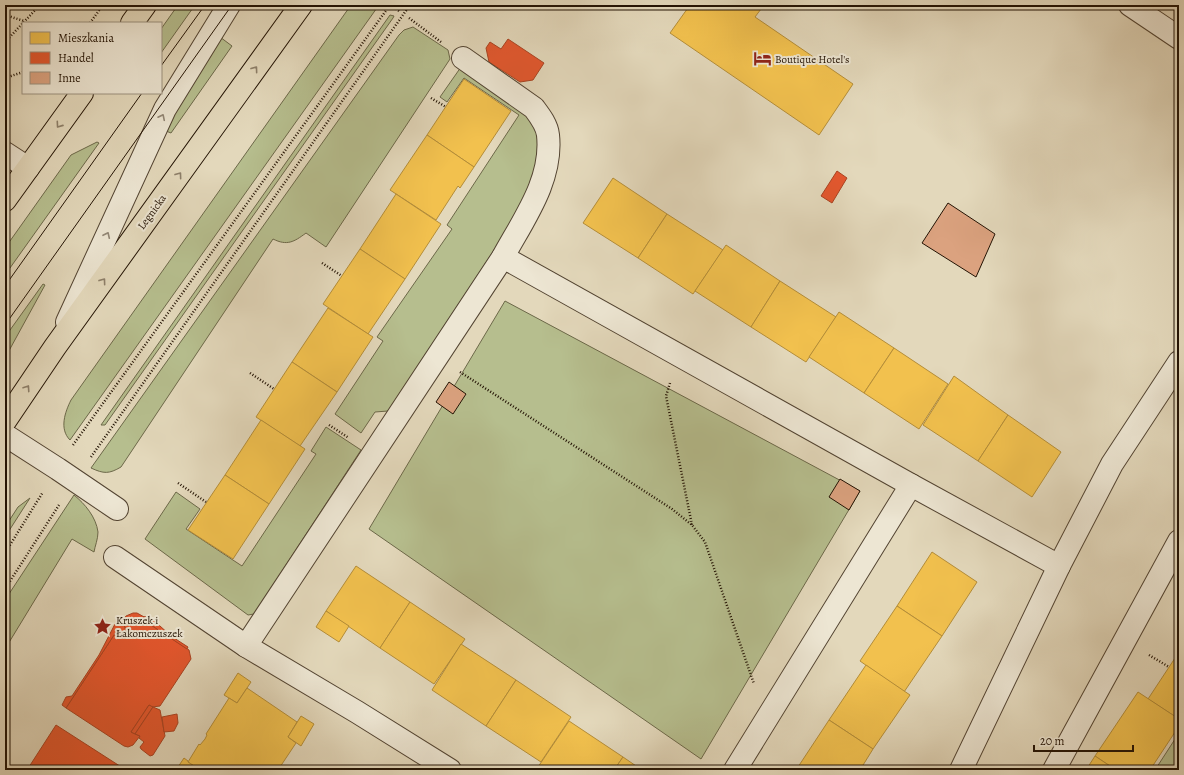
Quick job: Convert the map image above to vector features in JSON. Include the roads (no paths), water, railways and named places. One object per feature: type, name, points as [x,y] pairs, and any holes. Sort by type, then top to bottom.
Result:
[{"type":"main road","points":[[133,22],[145,5]]},
{"type":"main road","name":"Legnicka","points":[[5,421],[56,346],[301,5]]},
{"type":"main road","points":[[5,200],[81,94]]},
{"type":"street","points":[[56,346],[166,110],[229,5]]},
{"type":"street","points":[[1130,5],[1179,38]]},
{"type":"street","points":[[246,646],[503,257],[542,185],[548,155],[548,134],[542,118],[534,108],[463,58]]},
{"type":"street","points":[[5,153],[28,168]]},
{"type":"street","points":[[503,257],[910,485],[1059,566]]},
{"type":"street","points":[[960,770],[1059,566],[1112,464],[1179,362]]},
{"type":"street","points":[[5,435],[58,469],[117,510]]},
{"type":"street","points":[[735,770],[910,485]]},
{"type":"street","points":[[1054,770],[1179,541]]},
{"type":"street","points":[[115,557],[246,646],[357,712],[450,770]]},
{"type":"tram line","points":[[162,65],[205,5]]},
{"type":"tram line","points":[[5,325],[232,5]]},
{"type":"tram line","points":[[5,286],[141,94]]},
{"type":"place","name":"Boutique Hotel's","points":[[762,59]]},
{"type":"place","name":"Kruszek i Łakomczuszek","points":[[103,626]]}]
